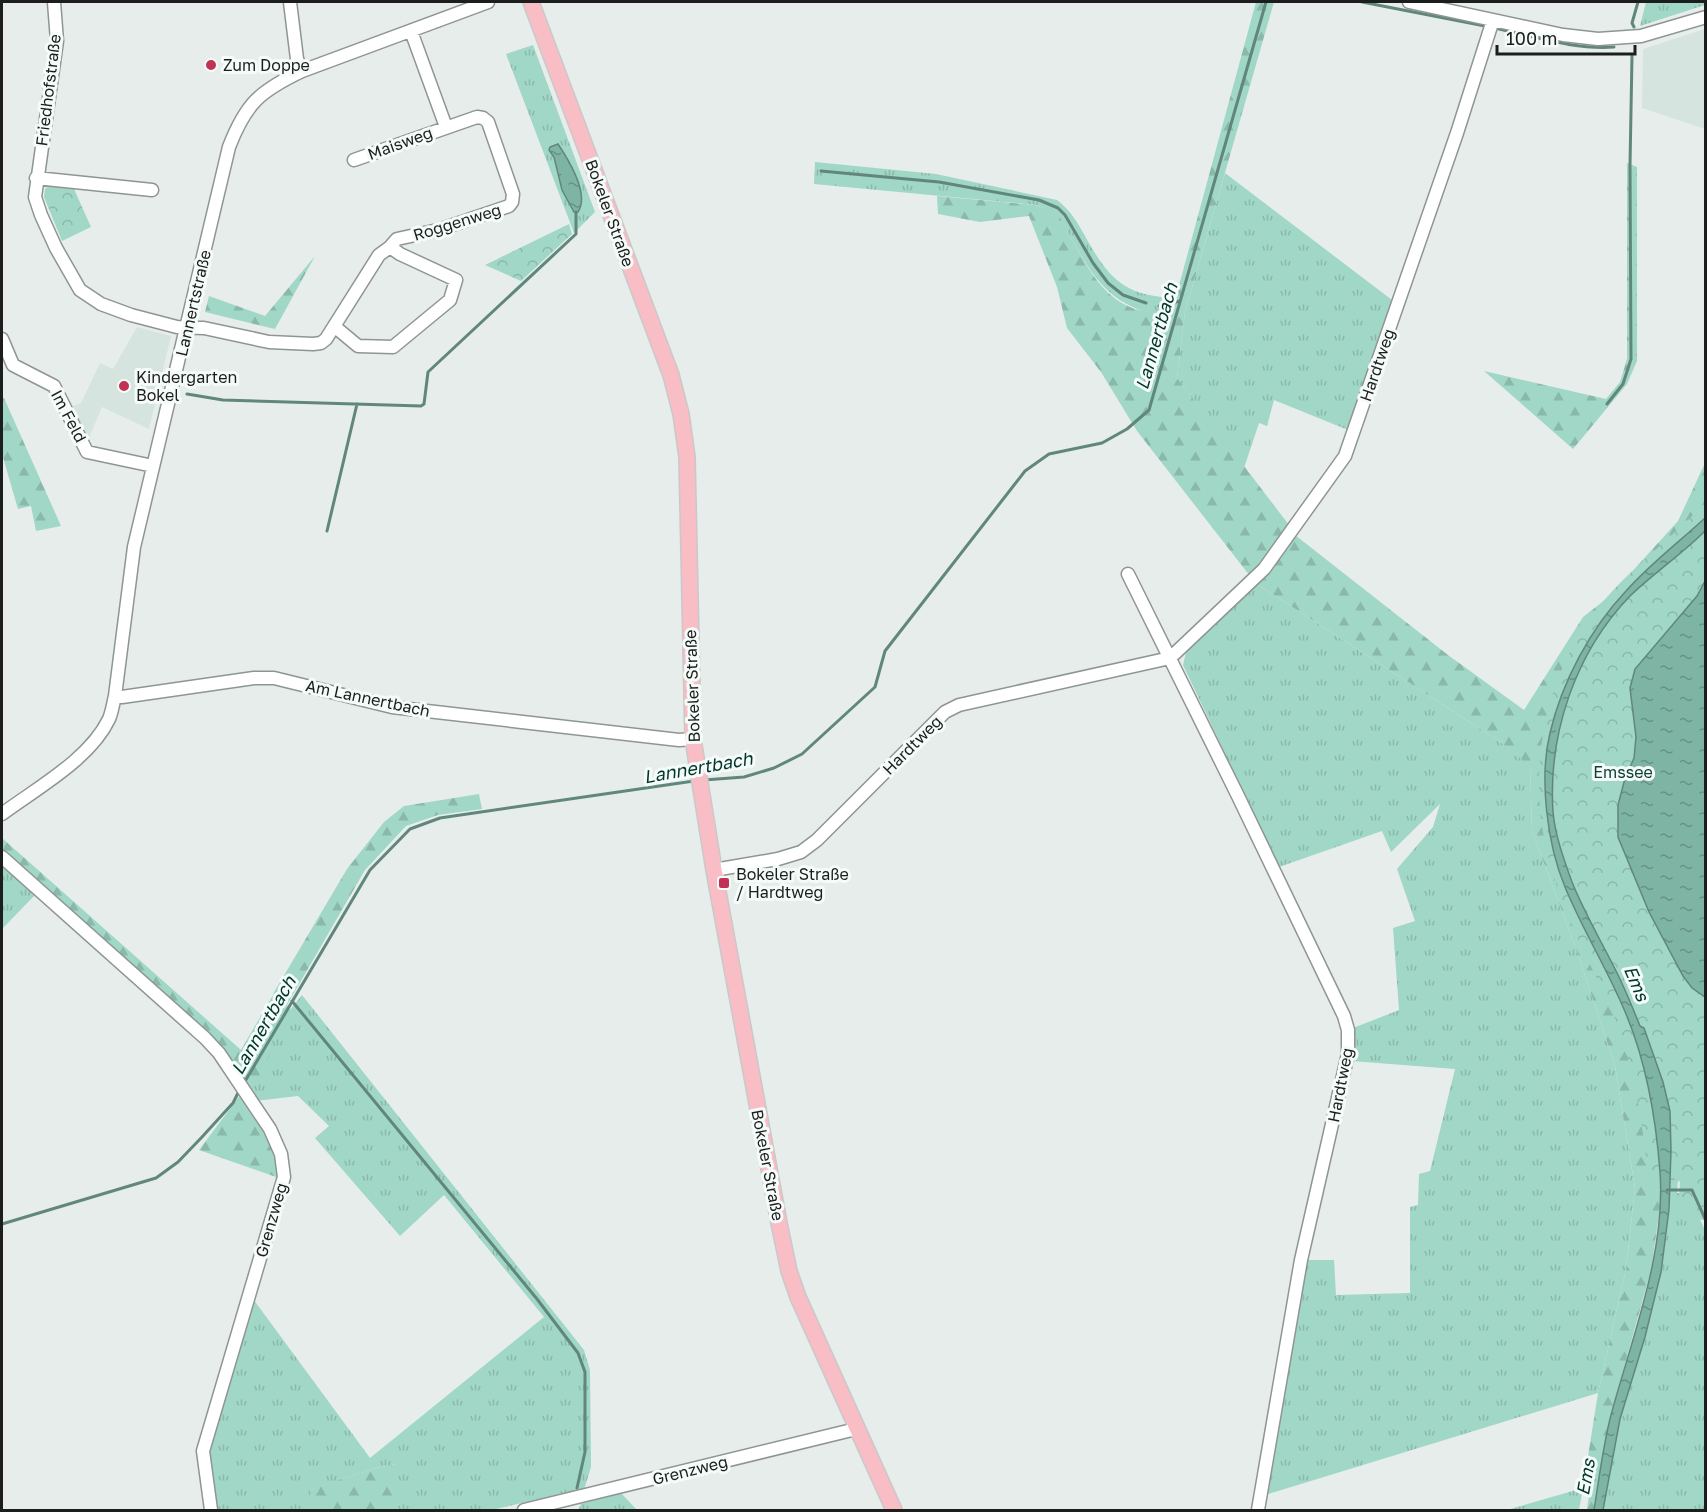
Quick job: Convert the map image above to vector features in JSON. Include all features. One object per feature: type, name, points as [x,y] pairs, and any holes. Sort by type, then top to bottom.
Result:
[{"type":"main road","name":"Bokeler Straße","points":[[531,2],[671,375],[681,414],[687,457],[693,739],[714,870],[789,1271],[809,1324],[894,1510]]},
{"type":"street","name":"Friedhofstraße","points":[[54,2],[57,41],[36,178],[35,197],[41,215],[80,290],[101,304],[130,315],[177,327],[188,327]]},
{"type":"street","points":[[290,2],[297,59],[302,71]]},
{"type":"street","name":"Lannertstraße","points":[[2,814],[81,756],[101,733],[109,717],[115,696],[134,547],[230,147],[238,124],[262,93],[276,83],[483,2]]},
{"type":"street","points":[[1409,2],[1563,35],[1598,39],[1641,36],[1706,17]]},
{"type":"street","name":"Hardtweg","points":[[714,870],[778,859],[801,852],[816,840],[945,712],[959,705],[1170,658],[1264,569],[1345,456],[1458,133],[1493,20]]},
{"type":"street","points":[[411,31],[446,127]]},
{"type":"street","name":"Roggenweg","points":[[188,327],[204,328],[269,342],[321,343],[326,339],[379,255],[397,239],[438,230],[509,206],[513,194],[488,122],[477,117],[446,127]]},
{"type":"street","name":"Maisweg","points":[[354,160],[446,127]]},
{"type":"street","points":[[36,178],[152,190]]},
{"type":"street","points":[[334,326],[358,346],[393,347],[450,300],[456,279],[400,254],[390,247]]},
{"type":"street","name":"Im Feld","points":[[2,339],[13,365],[54,386],[87,452],[153,466]]},
{"type":"street","name":"Hardtweg","points":[[1128,574],[1344,1016],[1348,1030],[1348,1054],[1301,1260],[1258,1510]]},
{"type":"street","name":"Am Lannertbach","points":[[115,696],[122,697],[254,678],[274,678],[392,707],[693,739]]},
{"type":"street","name":"Grenzweg","points":[[2,857],[205,1038],[219,1053],[246,1092],[270,1129],[282,1154],[284,1178],[203,1451],[211,1510]]},
{"type":"street","name":"Grenzweg","points":[[524,1510],[856,1429]]},
{"type":"shaded area","points":[[1705,29],[1705,129],[1642,108],[1643,49]]},
{"type":"shaded area","name":"Kindergarten Bokel","points":[[137,327],[171,336],[149,429],[102,407],[88,440],[82,437],[70,407],[81,403],[100,363],[113,369]]},
{"type":"green space","points":[[1256,2],[1274,2],[1185,312],[1177,378],[1289,525],[1261,566],[1250,576],[1137,431],[1101,372],[1067,328],[1057,287],[1029,216],[980,222],[938,214],[937,196],[1035,205],[1057,213],[1090,270],[1111,295],[1139,310],[1171,315]]},
{"type":"green space","points":[[1646,2],[1705,2],[1705,5],[1640,26]]},
{"type":"green space","points":[[533,45],[595,212],[574,233],[506,54]]},
{"type":"green space","points":[[815,162],[936,174],[1057,200],[1073,216],[1102,264],[1120,282],[1143,294],[1175,298],[1171,315],[1139,310],[1108,291],[1088,267],[1057,214],[1036,205],[814,184]]},
{"type":"green space","points":[[1627,163],[1637,167],[1637,361],[1627,384],[1573,449],[1484,371],[1606,399],[1620,382],[1627,359]]},
{"type":"green space","points":[[1225,173],[1392,300],[1348,430],[1274,400],[1267,426],[1259,423],[1244,468],[1177,378],[1185,312]]},
{"type":"green space","points":[[50,185],[74,189],[91,227],[62,241],[44,197],[45,189]]},
{"type":"green space","points":[[569,224],[572,234],[521,281],[485,265]]},
{"type":"green space","points":[[315,256],[275,329],[205,312],[209,296],[265,316]]},
{"type":"green space","points":[[2,398],[4,398],[61,526],[36,531],[31,506],[18,509],[2,454]]},
{"type":"green space","points":[[1705,463],[1705,518],[1607,972],[1660,1172],[1660,1208],[1651,1270],[1610,1418],[1594,1510],[1587,1510],[1590,1487],[1583,1488],[1598,1393],[1626,1269],[1635,1188],[1615,1066],[1575,946],[1532,831],[1530,766],[1502,743],[1257,584],[1295,535],[1448,655],[1524,710],[1583,617],[1610,596],[1678,521]]},
{"type":"green space","name":"Emssee","points":[[1705,503],[1705,1220],[1678,1218],[1680,1179],[1649,1183],[1639,1111],[1628,1058],[1614,1015],[1573,929],[1554,878],[1544,838],[1539,780],[1541,750],[1553,693],[1577,639],[1593,614],[1619,584]]},
{"type":"green space","points":[[1257,584],[1502,743],[1530,765],[1532,831],[1575,946],[1615,1066],[1635,1188],[1626,1269],[1598,1393],[1265,1495],[1305,1260],[1334,1260],[1336,1295],[1410,1293],[1410,1207],[1418,1205],[1419,1174],[1430,1171],[1455,1069],[1351,1061],[1353,1028],[1399,1010],[1393,928],[1415,921],[1397,869],[1433,827],[1440,804],[1391,852],[1382,831],[1279,867],[1183,665],[1186,652]]},
{"type":"green space","points":[[479,794],[482,809],[438,815],[406,826],[365,870],[287,1005],[273,994],[347,869],[384,822],[404,806]]},
{"type":"green space","points":[[2,838],[241,1050],[254,1038],[270,1054],[251,1092],[232,1062],[141,973],[2,850]]},
{"type":"green space","points":[[2,865],[36,894],[2,929]]},
{"type":"green space","points":[[273,995],[290,1010],[302,995],[584,1350],[590,1370],[591,1467],[584,1490],[492,1510],[396,1510],[396,1464],[376,1468],[312,1489],[308,1510],[216,1510],[209,1452],[253,1299],[370,1458],[544,1317],[444,1195],[400,1236],[315,1138],[329,1126],[298,1096],[255,1101],[241,1050]]},
{"type":"green space","points":[[241,1094],[277,1155],[279,1178],[199,1150]]},
{"type":"green space","points":[[1669,1172],[1699,1188],[1678,1181],[1677,1193],[1687,1193],[1705,1230],[1705,1510],[1603,1510],[1620,1419],[1645,1337],[1661,1272],[1669,1209]]},
{"type":"green space","points":[[396,1464],[396,1510],[308,1510],[311,1489],[376,1468]]},
{"type":"green space","points":[[1583,1488],[1579,1510],[1507,1510]]},
{"type":"green space","points":[[621,1493],[637,1510],[578,1510],[581,1504]]},
{"type":"water","points":[[558,144],[572,167],[580,187],[581,205],[578,212],[574,212],[562,190],[554,157],[549,150],[550,147]]},
{"type":"water","points":[[1705,518],[1705,531],[1630,596],[1594,643],[1569,696],[1555,753],[1553,812],[1563,856],[1582,904],[1621,981],[1640,1026],[1644,1028],[1663,1082],[1670,1111],[1669,1209],[1661,1272],[1645,1337],[1620,1419],[1603,1510],[1594,1510],[1608,1427],[1653,1264],[1658,1233],[1660,1172],[1649,1091],[1633,1032],[1619,998],[1572,903],[1559,870],[1549,831],[1545,790],[1547,751],[1555,714],[1562,695],[1589,639],[1635,581]]},
{"type":"water","name":"Emssee","points":[[1705,581],[1705,997],[1692,988],[1683,976],[1649,912],[1618,837],[1618,805],[1634,758],[1636,737],[1630,688],[1635,669],[1697,596]]},
{"type":"waterway","name":"Lannertbach","points":[[704,780],[744,777],[774,768],[802,754],[875,687],[885,651],[1025,471],[1049,454],[1102,443],[1127,429],[1149,410],[1266,2]]},
{"type":"waterway","points":[[1362,2],[1485,26]]},
{"type":"waterway","points":[[1634,27],[1632,23],[1638,2]]},
{"type":"waterway","points":[[1499,29],[1571,45],[1614,47]]},
{"type":"waterway","points":[[1607,404],[1623,384],[1631,359],[1632,56]]},
{"type":"waterway","points":[[821,171],[939,182],[1039,200],[1058,208],[1065,215],[1093,263],[1108,283],[1123,295],[1146,303]]},
{"type":"waterway","points":[[187,394],[223,400],[421,406],[424,404],[428,372],[576,234],[576,212]]},
{"type":"waterway","points":[[1159,306],[1180,301]]},
{"type":"waterway","points":[[327,531],[357,404]]},
{"type":"waterway","name":"Lannertbach","points":[[244,1083],[370,870],[410,829],[440,818],[694,781]]},
{"type":"waterway","points":[[292,1001],[537,1299],[578,1353],[585,1372],[585,1452],[577,1488]]},
{"type":"waterway","name":"Lannertbach","points":[[2,1224],[156,1178],[178,1162],[202,1137],[233,1103],[239,1091]]},
{"type":"waterway","points":[[1667,1190],[1692,1190],[1706,1221]]},
{"type":"place","name":"Zum Doppe","points":[[211,65]]},
{"type":"place","name":"Kindergarten Bokel","points":[[124,386]]},
{"type":"place","name":"Bokeler Straße / Hardtweg","points":[[724,883]]},
{"type":"water label","name":"Ems","points":[[1637,983]]},
{"type":"water label","name":"Ems","points":[[1585,1477]]}]
